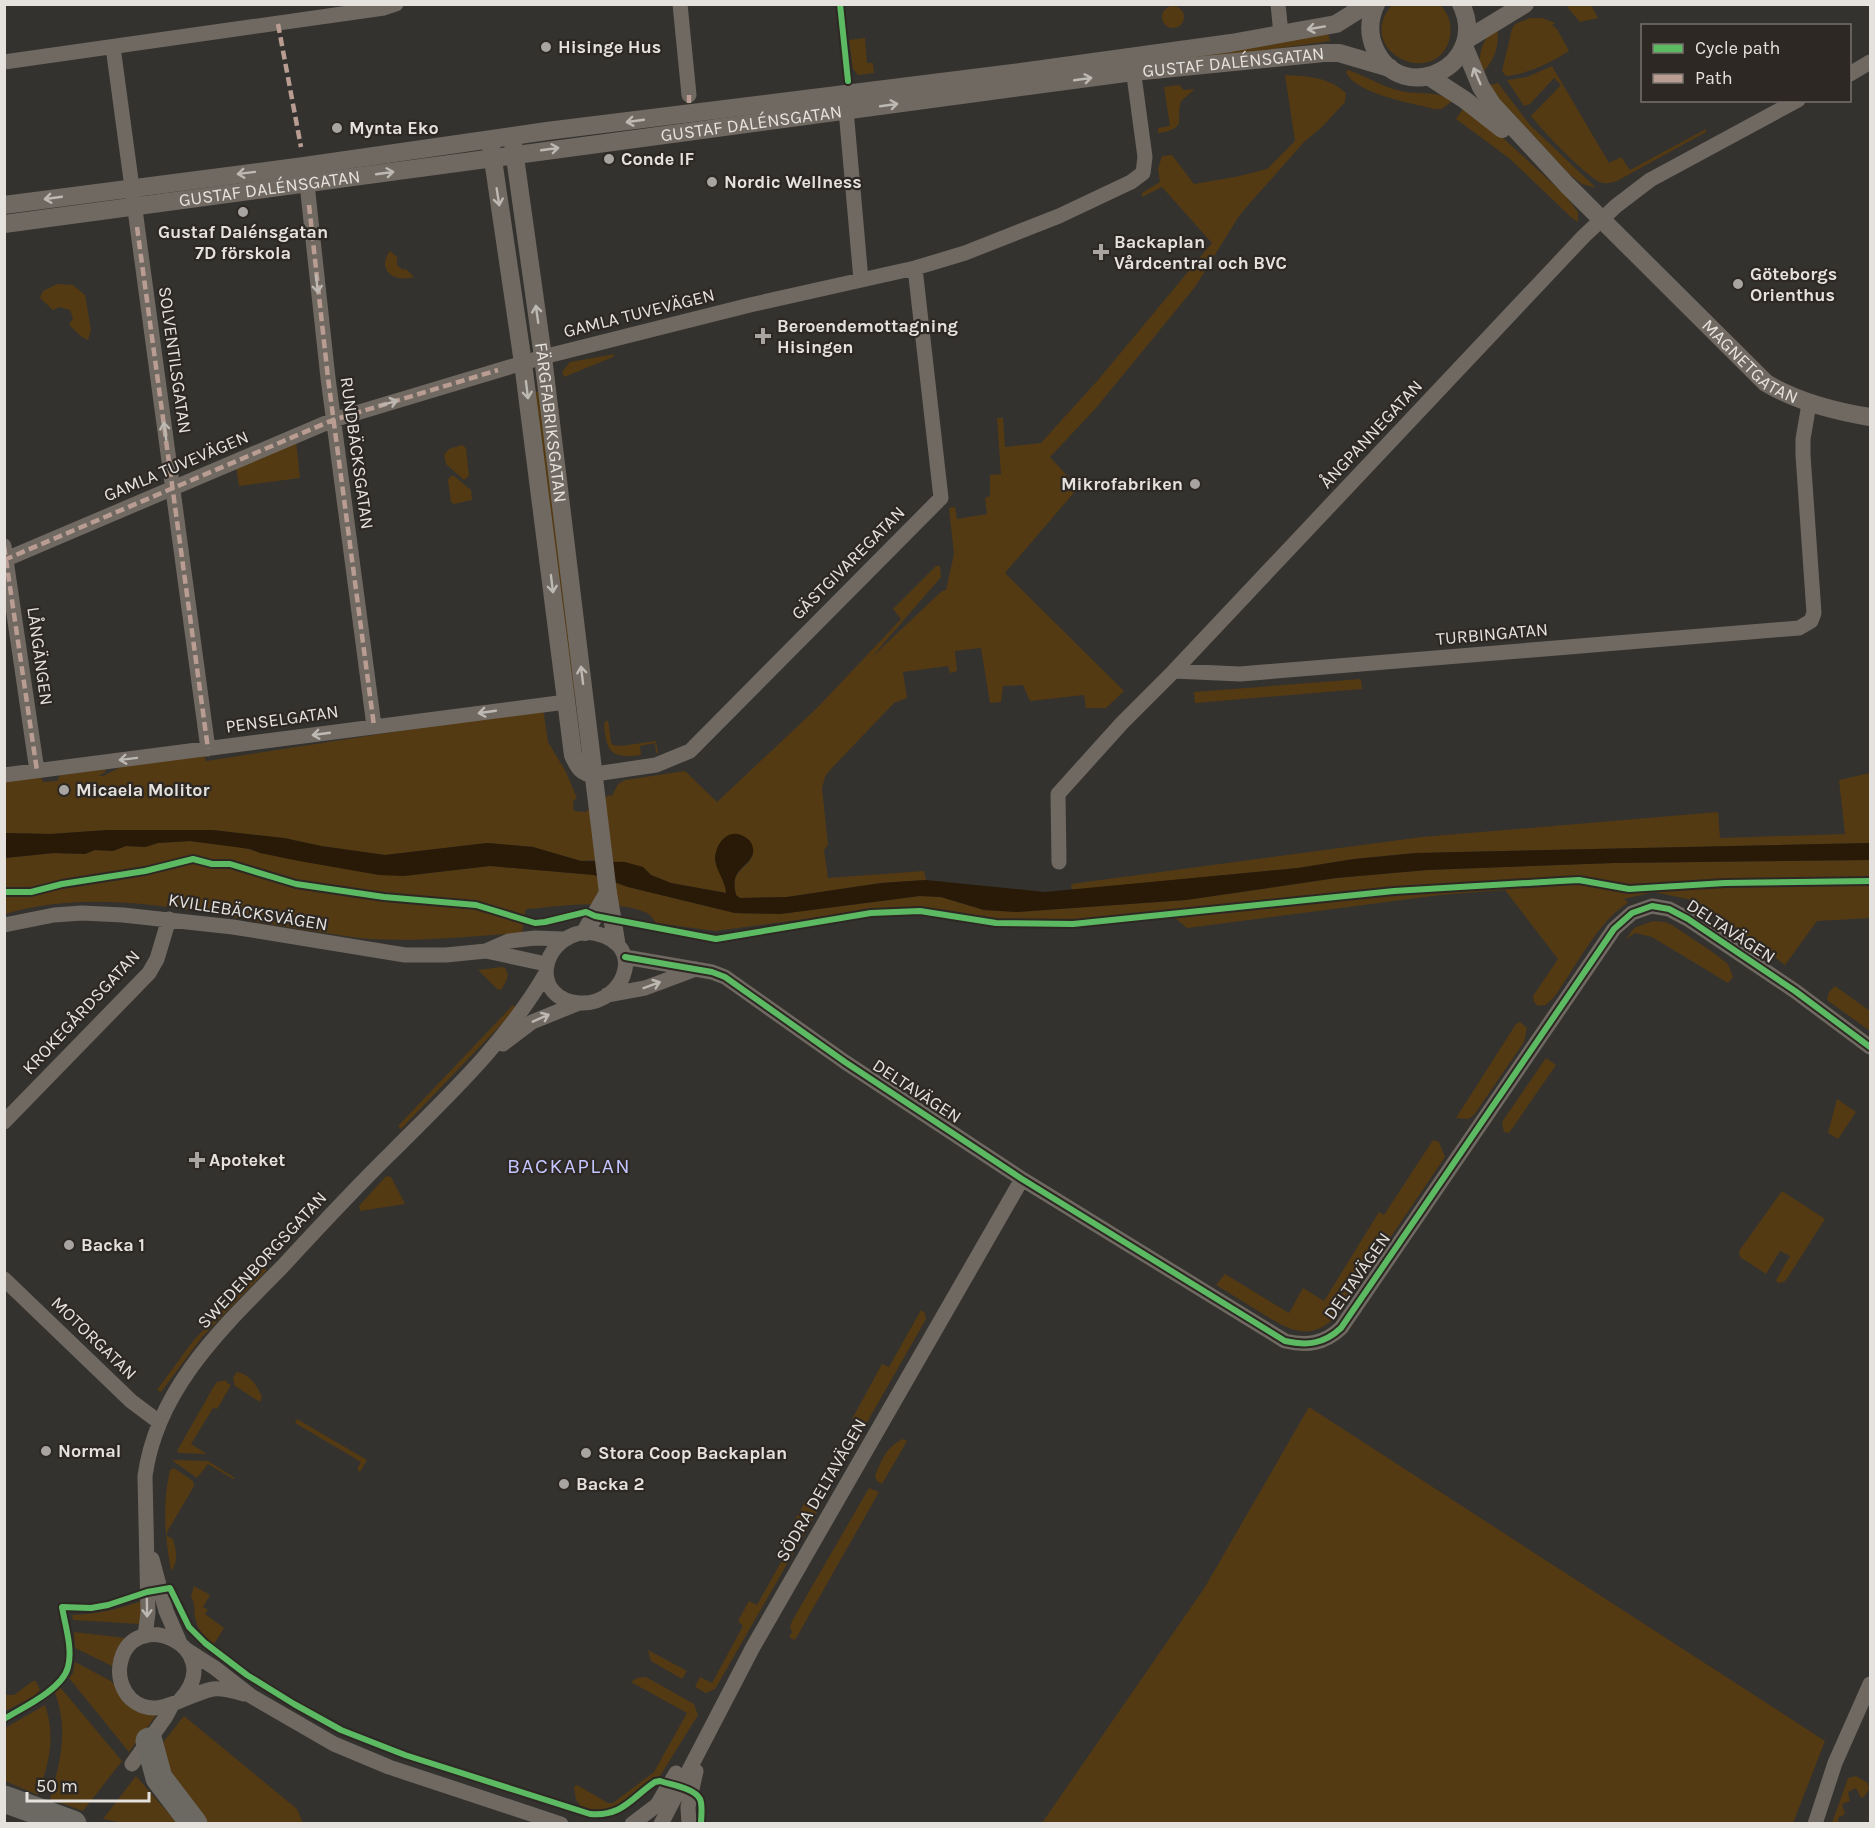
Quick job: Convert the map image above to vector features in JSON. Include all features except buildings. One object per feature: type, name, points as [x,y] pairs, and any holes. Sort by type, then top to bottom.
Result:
[{"type":"highway","points":[[149,1741],[159,1778],[194,1824]]},
{"type":"highway","points":[[4,1799],[73,1824]]},
{"type":"street","points":[[4,62],[372,10],[396,4]]},
{"type":"street","points":[[680,4],[689,95]]},
{"type":"street","points":[[1278,4],[1281,34]]},
{"type":"street","name":"GUSTAF DALÉNSGATAN","points":[[4,224],[846,110],[1132,64],[1336,24],[1368,4]]},
{"type":"street","points":[[1376,4],[1371,18],[1371,40],[1378,56],[1390,68]]},
{"type":"street","name":"MAGNETGATAN","points":[[1461,4],[1467,20],[1465,43],[1481,87],[1492,104],[1567,185],[1766,383],[1782,393],[1809,404],[1803,439],[1803,455],[1814,597],[1814,613],[1811,621]]},
{"type":"street","points":[[1428,76],[1448,68],[1460,56],[1465,43],[1525,4]]},
{"type":"street","name":"SOLVENTILSGATAN","points":[[113,47],[208,749]]},
{"type":"street","name":"GUSTAF DALÉNSGATAN","points":[[4,205],[513,136],[1005,74],[1132,64],[1339,53],[1390,68],[1408,76],[1428,76]]},
{"type":"street","name":"GAMLA TUVEVÄGEN","points":[[5,555],[172,489],[333,420],[543,357],[750,305],[915,268],[965,253],[1049,220],[1131,182],[1143,173],[1144,148],[1132,64]]},
{"type":"street","points":[[1851,74],[1870,64]]},
{"type":"street","name":"MAGNETGATAN","points":[[1428,76],[1490,119],[1567,185]]},
{"type":"street","points":[[859,92],[846,110],[861,280]]},
{"type":"street","name":"ÅNGPANNEGATAN","points":[[1059,862],[1058,794],[1122,723],[1174,671],[1584,236],[1650,180],[1794,102]]},
{"type":"street","name":"FÄRGFABRIKSGATAN","points":[[513,136],[543,357],[608,893],[621,949]]},
{"type":"street","name":"FÄRGFABRIKSGATAN","points":[[490,140],[523,363],[573,754],[580,769],[588,774],[595,774]]},
{"type":"street","name":"RUNDBÄCKSGATAN","points":[[306,184],[333,420],[374,726]]},
{"type":"street","name":"GÄSTGIVAREGATAN","points":[[595,774],[656,765],[690,750],[941,498],[915,268]]},
{"type":"street","points":[[1809,404],[1870,417]]},
{"type":"street","name":"LÅNGÄNGEN","points":[[5,555],[37,771]]},
{"type":"street","name":"TURBINGATAN","points":[[1174,671],[1240,674],[1755,633],[1799,628],[1811,621]]},
{"type":"street","points":[[566,702],[586,710]]},
{"type":"street","name":"PENSELGATAN","points":[[4,775],[566,702]]},
{"type":"street","points":[[585,932],[608,893]]},
{"type":"street","name":"DELTAVÄGEN","points":[[621,949],[724,977],[845,1062],[1022,1179],[1285,1341],[1301,1345],[1318,1343],[1332,1337],[1341,1328],[1614,929],[1632,913],[1652,906],[1669,909],[1795,991],[1870,1047]]},
{"type":"street","name":"KVILLEBÄCKSVÄGEN","points":[[4,925],[54,915],[82,913],[169,919],[405,955],[446,955],[486,951],[509,941],[535,938],[563,939]]},
{"type":"street","name":"KROKEGÅRDSGATAN","points":[[4,1122],[149,973],[157,959],[169,919]]},
{"type":"street","points":[[563,939],[585,932],[602,934],[621,949],[622,979],[618,986],[607,995]]},
{"type":"street","name":"SWEDENBORGSGATAN","points":[[145,1636],[147,1539],[145,1476],[148,1457],[159,1422],[194,1362],[231,1320],[490,1052],[523,1009],[546,969],[549,955],[563,939]]},
{"type":"street","name":"KVILLEBÄCKSVÄGEN","points":[[486,951],[546,969]]},
{"type":"street","points":[[546,969],[552,989],[557,994],[579,1003]]},
{"type":"street","points":[[607,995],[645,988],[696,969]]},
{"type":"street","name":"SWEDENBORGSGATAN","points":[[490,1052],[532,1022],[579,1003],[607,995]]},
{"type":"street","name":"SÖDRA DELTAVÄGEN","points":[[661,1824],[753,1647],[1022,1179]]},
{"type":"street","name":"MOTORGATAN","points":[[4,1280],[130,1401],[159,1422]]},
{"type":"street","name":"SWEDENBORGSGATAN","points":[[147,1539],[166,1611],[183,1646]]},
{"type":"street","points":[[251,1696],[215,1689],[176,1703],[154,1708],[145,1707],[129,1697],[120,1680],[121,1660],[132,1643],[145,1636],[164,1635],[215,1668],[251,1696],[320,1737],[407,1773],[561,1824]]},
{"type":"street","points":[[132,1764],[191,1685],[193,1676],[191,1658],[183,1646]]},
{"type":"street","points":[[1815,1824],[1835,1763],[1870,1684]]},
{"type":"street","points":[[632,1824],[657,1805],[692,1747],[713,1723]]},
{"type":"street","points":[[689,1824],[688,1807],[693,1778],[713,1723]]},
{"type":"shaded area","points":[[1392,5],[1441,6],[1448,16],[1451,28],[1450,37],[1442,53],[1430,61],[1416,63],[1402,59],[1390,50],[1382,37],[1383,22]]},
{"type":"shaded area","points":[[1568,5],[1591,5],[1598,18],[1580,22]]},
{"type":"shaded area","points":[[1173,6],[1181,9],[1184,17],[1181,25],[1173,28],[1165,25],[1162,17],[1165,9]]},
{"type":"shaded area","points":[[1530,18],[1542,18],[1555,23],[1552,25],[1557,29],[1569,51],[1539,67],[1506,76],[1502,71],[1512,29],[1515,24]]},
{"type":"shaded area","points":[[1497,28],[1498,40],[1494,56],[1485,70],[1480,71],[1482,47],[1487,37]]},
{"type":"shaded area","points":[[1328,33],[1330,41],[1166,64],[1166,57]]},
{"type":"shaded area","points":[[865,38],[867,63],[873,63],[874,73],[858,75],[853,69],[849,40]]},
{"type":"shaded area","points":[[1552,66],[1609,163],[1621,157],[1630,170],[1706,129],[1706,132],[1617,181],[1603,183],[1577,165],[1531,116],[1561,85],[1554,78],[1530,104],[1524,106],[1507,80],[1527,77]]},
{"type":"shaded area","points":[[1348,70],[1394,89],[1440,95],[1452,101],[1442,109],[1434,109],[1385,97],[1351,80],[1346,72]]},
{"type":"shaded area","points":[[1285,75],[1309,77],[1332,84],[1346,93],[1345,102],[1323,126],[1304,142],[1239,216],[1195,287],[1096,408],[1050,457],[1078,488],[1005,573],[1124,691],[1106,708],[1086,708],[1084,695],[1030,701],[1023,685],[1003,686],[1001,702],[990,703],[981,648],[955,651],[957,671],[950,673],[948,666],[903,672],[907,698],[894,703],[825,777],[822,788],[828,845],[824,850],[828,878],[924,871],[926,880],[881,883],[787,897],[740,898],[736,895],[735,878],[752,858],[753,849],[747,840],[735,834],[718,846],[715,858],[727,893],[671,883],[651,875],[643,867],[591,860],[581,861],[533,847],[487,843],[385,855],[284,838],[212,830],[5,833],[5,781],[41,777],[43,782],[57,781],[60,775],[106,769],[99,776],[103,776],[123,766],[204,755],[206,761],[543,709],[548,742],[566,772],[577,798],[573,801],[574,811],[585,812],[609,795],[612,796],[618,784],[625,780],[685,771],[717,802],[818,707],[901,619],[893,609],[936,566],[940,566],[941,577],[871,658],[942,591],[946,590],[954,554],[949,508],[955,507],[957,519],[987,514],[985,498],[990,496],[990,475],[1001,474],[997,418],[1003,418],[1005,447],[1041,443],[1098,380],[1212,243],[1162,187],[1142,197],[1142,193],[1160,182],[1158,169],[1162,156],[1172,155],[1194,184],[1267,169],[1295,141]]},
{"type":"shaded area","points":[[1498,83],[1530,125],[1596,188],[1582,184],[1569,174],[1487,86]]},
{"type":"shaded area","points":[[1179,85],[1184,90],[1195,89],[1181,101],[1177,126],[1158,133],[1158,128],[1170,126],[1164,87]]},
{"type":"shaded area","points":[[1465,106],[1564,194],[1578,212],[1578,222],[1509,158],[1456,119]]},
{"type":"shaded area","points":[[390,251],[397,257],[397,265],[403,270],[406,269],[414,277],[400,278],[389,273],[385,264]]},
{"type":"shaded area","points":[[57,284],[73,285],[85,295],[91,330],[88,340],[69,325],[73,318],[70,310],[59,307],[53,310],[40,298],[43,291]]},
{"type":"shaded area","points":[[615,354],[613,357],[564,377],[562,372],[570,362]]},
{"type":"shaded area","points":[[542,391],[577,696],[570,692],[533,392]]},
{"type":"shaded area","points":[[296,441],[300,478],[239,486],[236,466]]},
{"type":"shaded area","points":[[462,445],[466,448],[469,476],[464,480],[446,464],[444,455],[449,449]]},
{"type":"shaded area","points":[[451,476],[471,490],[472,500],[454,504],[451,502],[448,480]]},
{"type":"shaded area","points":[[1361,679],[1362,689],[1195,703],[1194,692]]},
{"type":"shaded area","points":[[608,720],[613,745],[656,741],[658,753],[656,753],[655,743],[640,746],[641,755],[623,756],[612,751],[606,741],[604,723]]},
{"type":"shaded area","points":[[1870,773],[1870,843],[1416,853],[1354,859],[1298,868],[1072,890],[1071,884],[1422,837],[1718,812],[1720,838],[1845,834],[1839,780]]},
{"type":"shaded area","points":[[108,830],[212,830],[284,838],[385,855],[487,843],[533,847],[581,861],[625,862],[643,867],[651,875],[671,883],[726,893],[715,862],[716,853],[725,838],[738,834],[750,841],[753,847],[752,856],[735,878],[736,895],[740,898],[787,897],[881,883],[926,880],[1045,892],[1298,868],[1354,859],[1416,853],[1870,843],[1870,860],[1614,863],[1427,870],[1336,878],[1186,900],[1017,912],[984,910],[941,897],[920,896],[780,914],[735,913],[628,887],[594,875],[490,866],[403,876],[379,875],[299,861],[250,849],[190,841],[158,843],[145,847],[126,846],[113,851],[95,850],[85,854],[54,853],[5,858],[5,833],[50,834]]},
{"type":"shaded area","points":[[190,841],[235,846],[260,853],[404,876],[490,866],[594,875],[628,887],[735,913],[780,914],[920,896],[941,897],[984,910],[1017,912],[1186,900],[1336,878],[1427,870],[1614,863],[1870,860],[1870,918],[1817,921],[1785,965],[1692,900],[1654,892],[1624,899],[1628,903],[1617,911],[1597,933],[1555,996],[1546,1005],[1538,1006],[1533,996],[1558,959],[1505,890],[1440,895],[1187,928],[1175,918],[1413,892],[1504,887],[1501,883],[1396,889],[1147,919],[1072,924],[997,922],[920,908],[890,908],[715,931],[656,923],[647,913],[634,908],[603,904],[571,905],[526,909],[522,933],[409,940],[354,937],[166,907],[125,903],[85,902],[45,905],[5,914],[5,858],[54,853],[85,854],[95,850],[113,851],[126,846],[145,847],[158,843]]},
{"type":"shaded area","points":[[1653,921],[1672,925],[1711,951],[1728,964],[1733,977],[1728,983],[1652,937],[1635,933],[1625,940],[1634,928]]},
{"type":"shaded area","points":[[502,967],[507,971],[507,977],[501,990],[497,989],[478,970]]},
{"type":"shaded area","points":[[1835,986],[1870,1011],[1870,1031],[1827,1000],[1829,992]]},
{"type":"shaded area","points":[[513,1005],[517,1008],[401,1129],[398,1126]]},
{"type":"shaded area","points":[[1520,1022],[1527,1028],[1524,1042],[1474,1115],[1468,1119],[1456,1118],[1516,1024]]},
{"type":"shaded area","points":[[1546,1058],[1556,1065],[1509,1133],[1504,1132],[1502,1122]]},
{"type":"shaded area","points":[[1837,1099],[1856,1112],[1838,1139],[1828,1133]]},
{"type":"shaded area","points":[[1433,1140],[1439,1142],[1445,1157],[1344,1306],[1324,1326],[1304,1332],[1294,1330],[1272,1320],[1216,1285],[1225,1274],[1289,1313],[1303,1288],[1324,1301],[1379,1212],[1384,1215]]},
{"type":"shaded area","points":[[386,1176],[391,1177],[405,1204],[360,1211],[359,1206]]},
{"type":"shaded area","points":[[1782,1191],[1825,1219],[1788,1277],[1784,1282],[1778,1283],[1776,1280],[1790,1256],[1780,1251],[1766,1274],[1740,1257],[1739,1251]]},
{"type":"shaded area","points":[[266,1266],[266,1271],[202,1337],[161,1392],[157,1390],[193,1341]]},
{"type":"shaded area","points":[[921,1310],[925,1313],[926,1319],[844,1463],[837,1460],[858,1423],[852,1419],[882,1364],[889,1367]]},
{"type":"shaded area","points":[[237,1372],[249,1377],[262,1397],[260,1402],[235,1386],[233,1378]]},
{"type":"shaded area","points":[[226,1380],[231,1385],[217,1409],[213,1408],[191,1444],[207,1454],[179,1453],[177,1451],[214,1386],[217,1382]]},
{"type":"shaded area","points":[[1309,1407],[1825,1741],[1793,1823],[1042,1823],[1205,1587]]},
{"type":"shaded area","points":[[297,1419],[367,1460],[360,1472],[357,1469],[361,1462],[295,1423]]},
{"type":"shaded area","points":[[903,1439],[907,1441],[882,1484],[875,1476],[880,1464],[885,1454]]},
{"type":"shaded area","points":[[174,1460],[208,1461],[235,1478],[233,1479],[208,1464],[197,1478]]},
{"type":"shaded area","points":[[174,1468],[193,1481],[194,1486],[167,1532],[167,1536],[173,1539],[176,1552],[175,1564],[171,1571],[166,1533],[165,1508],[170,1470]]},
{"type":"shaded area","points":[[869,1488],[879,1492],[795,1640],[789,1637],[792,1632],[790,1627],[792,1621]]},
{"type":"shaded area","points":[[806,1500],[817,1505],[817,1512],[715,1689],[706,1693],[695,1687],[700,1677],[712,1683],[743,1626],[738,1621],[749,1601],[757,1605],[802,1525],[795,1520]]},
{"type":"shaded area","points":[[194,1586],[210,1595],[203,1607],[208,1610],[205,1614],[224,1628],[214,1644],[197,1625],[191,1597]]},
{"type":"shaded area","points":[[142,1601],[140,1624],[73,1620],[72,1615],[108,1611]]},
{"type":"shaded area","points":[[74,1632],[125,1638],[117,1648],[112,1666],[75,1648]]},
{"type":"shaded area","points":[[648,1650],[687,1671],[682,1679],[651,1661]]},
{"type":"shaded area","points":[[75,1662],[111,1681],[117,1688],[157,1714],[129,1752],[69,1678],[73,1673]]},
{"type":"shaded area","points":[[646,1677],[694,1704],[698,1715],[660,1776],[616,1808],[583,1809],[576,1800],[574,1786],[577,1785],[608,1803],[613,1803],[654,1772],[687,1713],[631,1682],[637,1678]]},
{"type":"shaded area","points":[[36,1681],[40,1690],[35,1696],[5,1711],[5,1695],[14,1695]]},
{"type":"shaded area","points":[[60,1687],[122,1761],[83,1811],[50,1799],[62,1746],[62,1720],[55,1693]]},
{"type":"shaded area","points":[[45,1705],[51,1739],[38,1795],[5,1781],[5,1728]]},
{"type":"shaded area","points":[[184,1716],[297,1809],[303,1823],[205,1823],[160,1759],[164,1741]]},
{"type":"shaded area","points":[[136,1776],[177,1823],[118,1822],[103,1819]]},
{"type":"shaded area","points":[[1856,1776],[1868,1783],[1869,1789],[1861,1798],[1856,1788],[1848,1792],[1850,1801],[1842,1804],[1845,1814],[1838,1818],[1839,1823],[1832,1823],[1848,1778]]},
{"type":"marked path","points":[[278,24],[301,147]]},
{"type":"marked path","points":[[689,95],[689,103]]},
{"type":"marked path","points":[[309,205],[328,378],[374,726]]},
{"type":"marked path","points":[[137,227],[208,749]]},
{"type":"marked path","points":[[4,560],[333,420],[498,370]]},
{"type":"marked path","points":[[4,546],[37,771]]},
{"type":"cycle path","points":[[840,4],[848,81]]},
{"type":"cycle path","points":[[4,892],[31,892],[62,884],[145,871],[193,859],[212,864],[230,864],[296,884],[384,897],[476,905],[535,923],[586,912],[595,916],[716,939],[871,913],[920,911],[996,923],[1073,924],[1394,891],[1560,881],[1579,880],[1629,889],[1725,883],[1870,881]]},
{"type":"cycle path","points":[[625,957],[712,972],[725,977],[845,1062],[1022,1179],[1285,1341],[1301,1343],[1322,1340],[1341,1328],[1614,929],[1632,913],[1652,906],[1669,909],[1688,919],[1795,991],[1870,1047]]},
{"type":"cycle path","points":[[4,1719],[41,1697],[65,1675],[70,1653],[62,1607],[91,1608],[170,1588],[189,1627],[205,1643],[247,1675],[341,1730],[405,1755],[590,1814],[610,1813],[625,1805],[655,1782],[660,1781],[697,1795],[701,1805],[701,1824]]},
{"type":"place","name":"Hisinge Hus","points":[[546,47]]},
{"type":"place","name":"Mynta Eko","points":[[337,128]]},
{"type":"place","name":"Conde IF","points":[[609,159]]},
{"type":"place","name":"Nordic Wellness","points":[[712,182]]},
{"type":"place","name":"Gustaf Dalénsgatan 7D förskola","points":[[243,212]]},
{"type":"place","name":"Backaplan Vårdcentral och BVC","points":[[1101,252]]},
{"type":"place","name":"Göteborgs Orienthus","points":[[1738,284]]},
{"type":"place","name":"Beroendemottagning Hisingen","points":[[763,336]]},
{"type":"place","name":"Mikrofabriken","points":[[1195,484]]},
{"type":"place","name":"Micaela Molitor","points":[[64,790]]},
{"type":"place","name":"Apoteket","points":[[197,1160]]},
{"type":"place","name":"Backa 1","points":[[69,1245]]},
{"type":"place","name":"Normal","points":[[46,1451]]},
{"type":"place","name":"Stora Coop Backaplan","points":[[586,1453]]},
{"type":"place","name":"Backa 2","points":[[564,1484]]},
{"type":"district","name":"BACKAPLAN","points":[[569,1166]]}]
